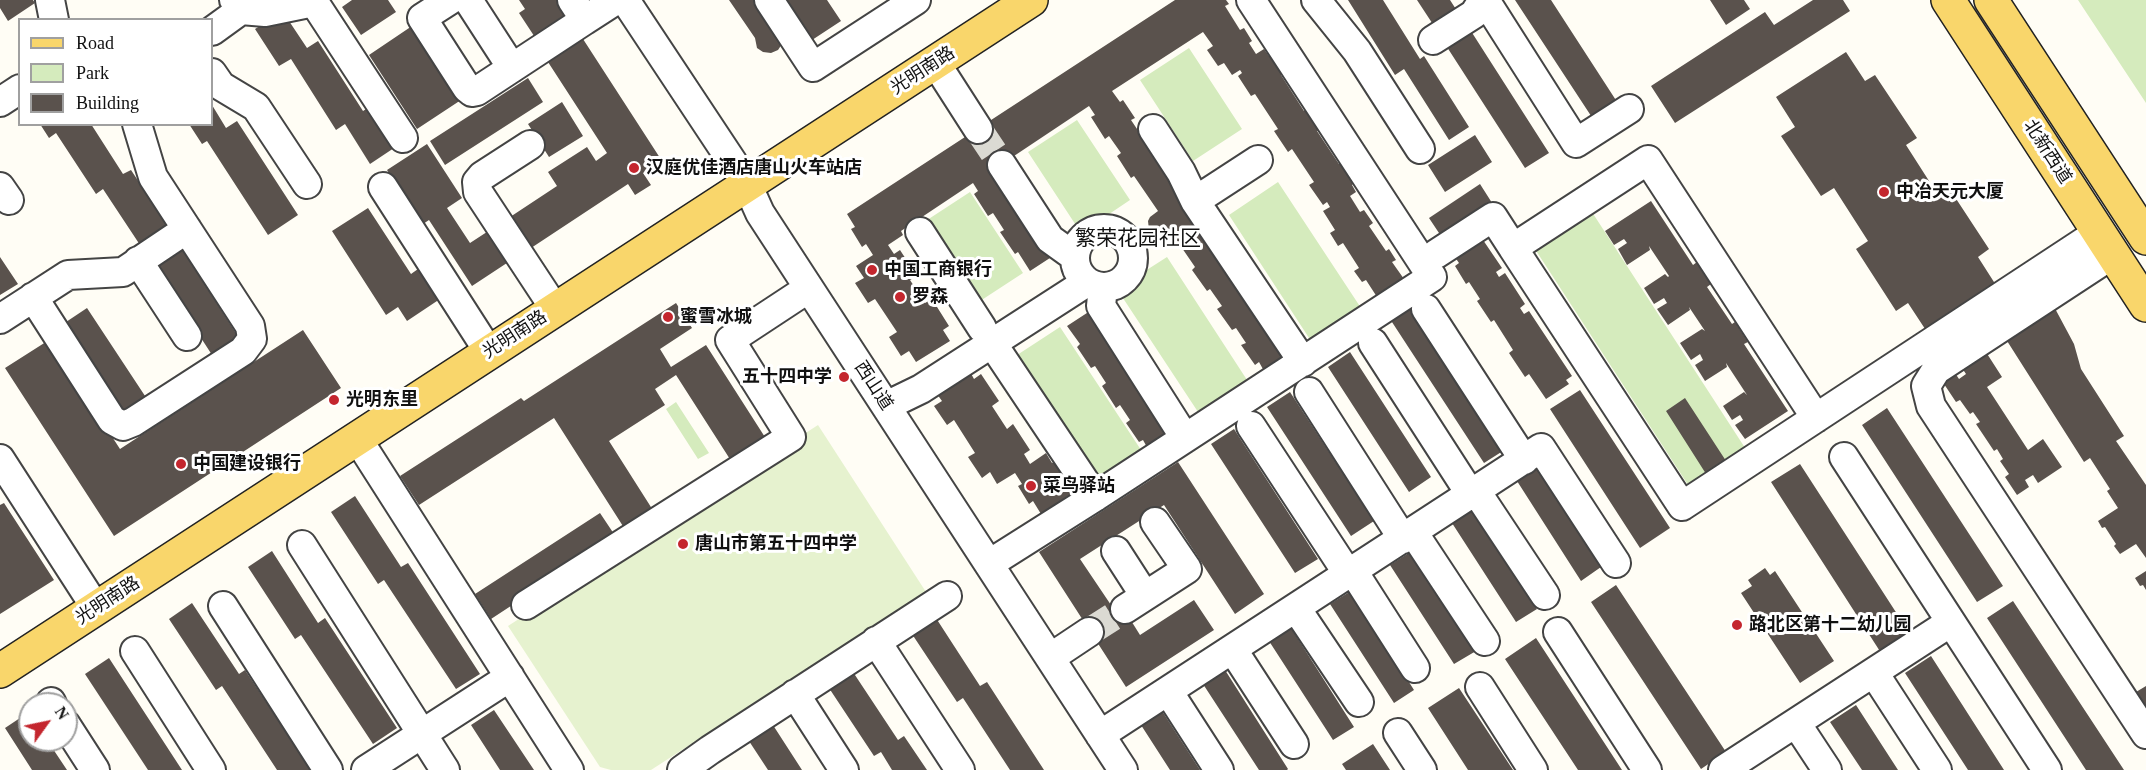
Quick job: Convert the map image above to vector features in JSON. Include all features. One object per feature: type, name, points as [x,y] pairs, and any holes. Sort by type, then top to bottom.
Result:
[{"type":"main road","name":"光明南路","points":[[0,671],[1031,0]]},
{"type":"main road","name":"北新西道","points":[[1948,0],[2146,304]]},
{"type":"main road","name":"北新西道","points":[[1991,0],[2144,230]]},
{"type":"street","points":[[50,0],[54,18]]},
{"type":"street","points":[[450,0],[422,18],[467,88],[472,92],[512,68],[578,10],[616,0]]},
{"type":"street","points":[[468,0],[512,68]]},
{"type":"street","name":"西山道","points":[[626,0],[747,184],[760,213],[1123,770]]},
{"type":"street","points":[[770,0],[813,67],[916,0]]},
{"type":"street","points":[[989,564],[1432,277],[1251,0]]},
{"type":"street","points":[[1316,0],[1357,51],[1420,149]]},
{"type":"street","points":[[1433,40],[1474,14],[1484,0],[1576,143],[1629,109]]},
{"type":"street","points":[[213,30],[237,5],[265,12],[314,2],[403,138]]},
{"type":"street","points":[[935,62],[978,129]]},
{"type":"street","points":[[213,74],[221,86],[256,107],[307,184]]},
{"type":"street","points":[[0,102],[18,90]]},
{"type":"street","points":[[33,297],[112,420],[123,426],[133,422],[243,351],[252,339],[250,326],[153,177],[138,126]]},
{"type":"street","points":[[1153,129],[1181,172],[1195,201],[1303,362]]},
{"type":"street","points":[[530,145],[482,176],[477,182],[478,192],[555,309]]},
{"type":"street","points":[[1195,201],[1258,160]]},
{"type":"street","points":[[1513,248],[1648,160],[1816,418]]},
{"type":"street","points":[[1002,165],[1050,239],[1085,273],[1101,306],[1185,438]]},
{"type":"street","points":[[383,188],[489,352]]},
{"type":"street","points":[[1436,254],[1493,217],[1682,506],[1721,475],[2106,243]]},
{"type":"street","points":[[0,319],[68,275],[123,272],[187,229]]},
{"type":"street","points":[[920,232],[1095,497]]},
{"type":"street","points":[[2106,243],[1936,370],[1926,386],[1931,406],[2146,735]]},
{"type":"street","points":[[138,261],[187,336]]},
{"type":"street","points":[[886,406],[921,389],[987,335],[1085,273]]},
{"type":"street","points":[[526,605],[791,437],[730,340],[809,288]]},
{"type":"street","points":[[1426,309],[1524,460]]},
{"type":"street","points":[[1373,343],[1545,595]]},
{"type":"street","points":[[1309,392],[1408,536],[1485,641]]},
{"type":"street","points":[[1251,426],[1415,668]]},
{"type":"street","points":[[357,438],[569,770]]},
{"type":"street","points":[[1100,735],[1541,448],[1616,563]]},
{"type":"street","points":[[1844,457],[2047,770]]},
{"type":"street","points":[[0,459],[96,608]]},
{"type":"street","points":[[1116,551],[1135,602],[1187,569],[1155,522]]},
{"type":"street","points":[[302,545],[445,770]]},
{"type":"street","points":[[682,770],[716,760],[795,694],[947,596]]},
{"type":"street","points":[[223,606],[327,770]]},
{"type":"street","points":[[1296,608],[1359,702]]},
{"type":"street","points":[[1723,770],[1951,622]]},
{"type":"street","points":[[1050,658],[1089,632]]},
{"type":"street","points":[[1558,632],[1647,770]]},
{"type":"street","points":[[876,642],[960,770]]},
{"type":"street","points":[[1233,650],[1293,744]]},
{"type":"street","points":[[135,651],[211,770]]},
{"type":"street","points":[[1874,673],[1937,770]]},
{"type":"street","points":[[366,770],[510,677]]},
{"type":"street","points":[[1480,687],[1533,770]]},
{"type":"street","points":[[1168,692],[1219,770]]},
{"type":"street","points":[[795,694],[844,770]]},
{"type":"street","points":[[1796,723],[1827,770]]},
{"type":"street","points":[[1398,732],[1422,770]]},
{"type":"street","points":[[78,743],[95,770]]},
{"type":"green space","points":[[2078,0],[2146,0],[2146,103]]},
{"type":"green space","points":[[1189,48],[1242,129],[1193,161],[1140,80]]},
{"type":"green space","points":[[1077,120],[1130,200],[1081,233],[1028,152]]},
{"type":"green space","points":[[1278,182],[1361,308],[1311,341],[1229,215]]},
{"type":"green space","points":[[970,192],[1023,273],[974,305],[921,224]]},
{"type":"green space","points":[[1590,209],[1749,454],[1692,491],[1533,246]]},
{"type":"green space","points":[[1167,257],[1249,383],[1200,415],[1117,289]]},
{"type":"green space","points":[[1060,327],[1143,453],[1093,485],[1011,359]]},
{"type":"green space","points":[[676,402],[709,453],[698,459],[666,409]]},
{"type":"green space","points":[[818,425],[926,592],[651,770],[611,770],[600,767],[508,626]]},
{"type":"building","points":[[0,0],[33,0],[35,3],[8,21],[0,8]]},
{"type":"building","points":[[352,0],[388,0],[396,12],[361,35],[342,7]]},
{"type":"building","points":[[519,0],[558,0],[573,23],[540,45],[519,13],[525,9]]},
{"type":"building","points":[[729,0],[757,0],[782,44],[778,50],[771,53],[757,48],[755,38]]},
{"type":"building","points":[[781,0],[827,0],[841,21],[809,42]]},
{"type":"building","points":[[1175,0],[1226,0],[1229,4],[1225,6],[1240,30],[1244,28],[1252,41],[1249,43],[1256,54],[1264,49],[1269,56],[1271,54],[1284,73],[1281,75],[1304,111],[1306,109],[1320,130],[1317,131],[1339,164],[1342,163],[1355,182],[1352,185],[1356,192],[1350,196],[1360,212],[1364,210],[1373,223],[1369,226],[1386,251],[1389,249],[1396,260],[1392,262],[1404,279],[1377,297],[1366,280],[1362,282],[1354,271],[1359,268],[1343,243],[1338,246],[1330,233],[1335,230],[1323,211],[1330,207],[1327,202],[1323,205],[1309,185],[1314,182],[1292,149],[1288,152],[1274,131],[1278,129],[1255,94],[1251,96],[1238,76],[1242,73],[1240,70],[1232,75],[1224,63],[1218,66],[1207,50],[1213,46],[1203,32],[1112,91],[1120,102],[1123,100],[1135,118],[1131,120],[1288,355],[1264,371],[1259,362],[1255,365],[1241,345],[1246,343],[1236,328],[1232,330],[1217,309],[1222,306],[1210,289],[1207,291],[1192,270],[1195,267],[1171,232],[1168,236],[1159,237],[1149,230],[1148,221],[1158,211],[1134,176],[1131,178],[1117,156],[1121,153],[1109,136],[1105,139],[1091,117],[1095,115],[1089,106],[996,168],[1053,256],[1030,271],[1018,252],[1015,254],[1000,232],[1004,230],[993,213],[988,216],[974,194],[978,191],[973,183],[901,231],[903,235],[888,245],[894,254],[900,250],[917,276],[910,280],[925,303],[932,299],[949,326],[943,330],[950,341],[916,362],[909,351],[901,356],[889,337],[897,332],[875,299],[868,303],[855,283],[864,278],[856,266],[873,255],[866,244],[862,247],[851,229],[855,227],[847,214]]},
{"type":"building","points":[[1348,0],[1383,0],[1420,59],[1424,56],[1469,127],[1449,140],[1404,69],[1395,75]]},
{"type":"building","points":[[1417,0],[1450,0],[1461,17],[1438,32]]},
{"type":"building","points":[[1515,0],[1551,0],[1621,108],[1597,125]]},
{"type":"building","points":[[1710,0],[1744,0],[1750,9],[1726,25]]},
{"type":"building","points":[[1813,0],[1843,0],[1850,11],[1675,123],[1651,86],[1765,12],[1774,25]]},
{"type":"building","points":[[283,12],[307,48],[318,41],[363,111],[374,104],[400,144],[370,164],[345,124],[336,130],[291,59],[279,66],[255,29]]},
{"type":"building","points":[[412,26],[461,100],[417,129],[369,55]]},
{"type":"building","points":[[1469,28],[1549,153],[1525,168],[1445,44]]},
{"type":"building","points":[[583,39],[662,161],[643,173],[651,185],[635,195],[628,184],[525,252],[504,221],[557,186],[548,172],[587,147],[596,161],[607,153],[548,62]]},
{"type":"building","name":"中冶天元大厦","points":[[1846,52],[1865,81],[1875,75],[1917,138],[1906,145],[1938,195],[1949,188],[1989,249],[1978,257],[2001,293],[1931,338],[1908,303],[1896,311],[1856,249],[1868,241],[1834,188],[1821,196],[1781,136],[1795,127],[1776,97]]},
{"type":"building","points":[[528,78],[543,102],[445,165],[430,141]]},
{"type":"building","points":[[562,102],[583,136],[549,157],[528,124]]},
{"type":"building","points":[[213,107],[226,128],[237,121],[298,215],[268,235],[207,141],[202,144],[190,126],[213,126]]},
{"type":"building","points":[[41,126],[92,126],[123,174],[131,170],[170,229],[142,248],[103,189],[96,194],[56,133],[49,138]]},
{"type":"building","points":[[1475,135],[1492,162],[1445,192],[1428,165]]},
{"type":"building","points":[[427,144],[462,198],[447,208],[470,243],[493,228],[513,259],[472,286],[429,220],[423,224],[387,170]]},
{"type":"building","points":[[1480,184],[1494,206],[1443,239],[1429,218]]},
{"type":"building","points":[[1651,201],[1693,265],[1697,262],[1711,284],[1707,287],[1732,324],[1735,322],[1748,342],[1744,344],[1788,411],[1745,439],[1735,425],[1743,420],[1740,415],[1732,420],[1723,406],[1744,392],[1747,395],[1726,363],[1727,367],[1705,381],[1695,365],[1703,360],[1700,354],[1691,360],[1680,343],[1702,329],[1705,331],[1689,307],[1690,310],[1668,325],[1657,309],[1667,303],[1664,298],[1654,304],[1644,288],[1665,274],[1669,276],[1649,246],[1650,250],[1627,265],[1618,249],[1627,243],[1624,239],[1614,245],[1605,231]]},
{"type":"building","points":[[368,208],[411,274],[425,264],[446,295],[407,321],[398,307],[386,315],[332,231]]},
{"type":"building","points":[[1483,240],[1502,268],[1496,272],[1499,277],[1505,273],[1525,304],[1520,308],[1524,314],[1529,311],[1572,376],[1566,380],[1569,384],[1546,399],[1529,374],[1525,377],[1509,353],[1513,350],[1494,320],[1491,322],[1477,301],[1480,299],[1469,282],[1466,284],[1455,266],[1459,263],[1452,253]]},
{"type":"building","points":[[180,246],[241,341],[214,358],[153,264]]},
{"type":"building","points":[[0,257],[18,284],[0,295]]},
{"type":"building","points":[[2051,301],[2074,344],[2081,369],[2124,436],[2116,441],[2146,485],[2146,558],[2136,544],[2120,554],[2105,527],[2102,528],[2098,521],[2118,508],[2107,491],[2110,489],[2090,458],[2084,462],[2002,333]]},
{"type":"building","points":[[676,303],[692,328],[660,349],[671,367],[706,345],[770,445],[735,467],[676,375],[655,389],[665,405],[609,441],[656,515],[628,534],[554,418],[419,505],[400,476],[521,398],[524,401]]},
{"type":"building","points":[[1412,305],[1506,449],[1484,463],[1390,319]]},
{"type":"building","points":[[87,308],[149,402],[122,420],[60,326]]},
{"type":"building","points":[[1090,311],[1172,433],[1148,449],[1143,440],[1139,442],[1126,423],[1130,420],[1120,405],[1116,408],[1102,386],[1106,383],[1095,366],[1091,368],[1077,347],[1080,344],[1067,326]]},
{"type":"building","points":[[303,330],[341,388],[114,536],[5,368],[49,340],[120,449]]},
{"type":"building","points":[[1984,349],[2002,377],[1987,387],[2028,450],[2043,439],[2062,467],[2038,483],[2033,475],[2025,480],[2029,487],[2017,495],[2005,477],[2009,474],[2000,461],[2003,459],[1997,449],[1994,451],[1976,424],[1980,422],[1973,412],[1970,414],[1960,400],[1956,402],[1942,381],[1955,373],[1959,379],[1966,374],[1960,365]]},
{"type":"building","points":[[1350,352],[1431,477],[1409,492],[1328,367]]},
{"type":"building","points":[[968,368],[974,379],[981,374],[999,401],[992,406],[1007,429],[1013,424],[1030,450],[1024,454],[1030,464],[1046,453],[1052,463],[1057,460],[1070,480],[1065,483],[1072,493],[1041,514],[1033,501],[1029,504],[1018,486],[1022,484],[1015,473],[997,484],[990,472],[982,478],[968,457],[975,453],[954,420],[947,425],[934,406],[942,401],[934,390]]},
{"type":"building","points":[[1580,390],[1670,528],[1640,548],[1550,409]]},
{"type":"building","points":[[1290,392],[1374,521],[1351,536],[1267,407]]},
{"type":"building","points":[[1685,398],[1728,464],[1708,477],[1666,411]]},
{"type":"building","points":[[1887,408],[2003,586],[1977,602],[1862,425]]},
{"type":"building","points":[[1234,429],[1318,559],[1295,573],[1211,444]]},
{"type":"building","points":[[1178,462],[1264,594],[1235,614],[1164,505],[1080,559],[1113,608],[1120,603],[1140,635],[1194,600],[1214,630],[1126,687],[1039,552]]},
{"type":"building","points":[[1800,464],[1912,637],[1883,656],[1771,482]]},
{"type":"building","points":[[1537,468],[1601,567],[1581,581],[1517,481]]},
{"type":"building","points":[[355,496],[401,567],[408,563],[480,674],[456,689],[384,580],[378,584],[331,512]]},
{"type":"building","points":[[4,503],[54,580],[0,614],[0,505]]},
{"type":"building","points":[[1473,510],[1537,609],[1516,622],[1452,523]]},
{"type":"building","points":[[600,513],[616,537],[491,619],[475,594]]},
{"type":"building","points":[[272,551],[318,623],[325,618],[397,728],[373,744],[301,635],[295,639],[248,567]]},
{"type":"building","points":[[1412,551],[1476,651],[1454,664],[1390,565]]},
{"type":"building","points":[[1765,568],[1770,575],[1775,571],[1834,661],[1800,683],[1741,593],[1752,586],[1748,580]]},
{"type":"building","points":[[2146,571],[2146,590],[2135,578]]},
{"type":"building","points":[[1616,585],[1726,752],[1701,769],[1591,602]]},
{"type":"building","points":[[1351,591],[1414,690],[1394,703],[1330,604]]},
{"type":"building","points":[[2013,601],[2124,770],[2086,770],[1987,618]]},
{"type":"building","points":[[192,603],[239,674],[245,670],[311,770],[277,770],[222,686],[216,690],[169,619]]},
{"type":"building","points":[[934,615],[980,686],[987,682],[1044,770],[1010,770],[963,698],[957,702],[910,631]]},
{"type":"building","points":[[1291,628],[1354,727],[1333,740],[1269,641]]},
{"type":"building","points":[[1536,638],[1622,770],[1578,770],[1505,659]]},
{"type":"building","points":[[1931,656],[2004,770],[1968,770],[1905,673]]},
{"type":"building","points":[[109,658],[182,770],[148,770],[85,674]]},
{"type":"building","points":[[851,669],[898,740],[904,736],[927,770],[892,770],[881,752],[874,756],[827,685]]},
{"type":"building","points":[[1225,670],[1287,770],[1259,770],[1203,684]]},
{"type":"building","points":[[2146,686],[2146,707],[2136,692]]},
{"type":"building","points":[[1459,688],[1513,770],[1468,770],[1428,708]]},
{"type":"building","points":[[1856,705],[1898,770],[1862,770],[1830,722]]},
{"type":"building","points":[[494,710],[534,770],[500,770],[471,725]]},
{"type":"building","points":[[1162,711],[1200,770],[1170,770],[1141,725]]},
{"type":"building","points":[[18,719],[18,748],[5,728]]},
{"type":"building","points":[[771,722],[802,770],[768,770],[747,738]]},
{"type":"building","points":[[1373,744],[1390,770],[1346,770],[1342,764]]},
{"type":"building","points":[[20,752],[55,752],[67,770],[32,770]]},
{"type":"tunnel","points":[[978,129],[1002,165]]},
{"type":"tunnel","points":[[1089,632],[1125,609]]},
{"type":"place","name":"汉庭优佳酒店唐山火车站店","points":[[634,168]]},
{"type":"place","name":"中冶天元大厦","points":[[1884,192]]},
{"type":"place","name":"中国工商银行","points":[[872,270]]},
{"type":"place","name":"罗森","points":[[900,297]]},
{"type":"place","name":"蜜雪冰城","points":[[668,317]]},
{"type":"place","name":"五十四中学","points":[[844,377]]},
{"type":"place","name":"光明东里","points":[[334,400]]},
{"type":"place","name":"中国建设银行","points":[[181,464]]},
{"type":"place","name":"菜鸟驿站","points":[[1031,486]]},
{"type":"place","name":"唐山市第五十四中学","points":[[683,544]]},
{"type":"place","name":"路北区第十二幼儿园","points":[[1737,625]]},
{"type":"district","name":"繁荣花园社区","points":[[1138,239]]}]
